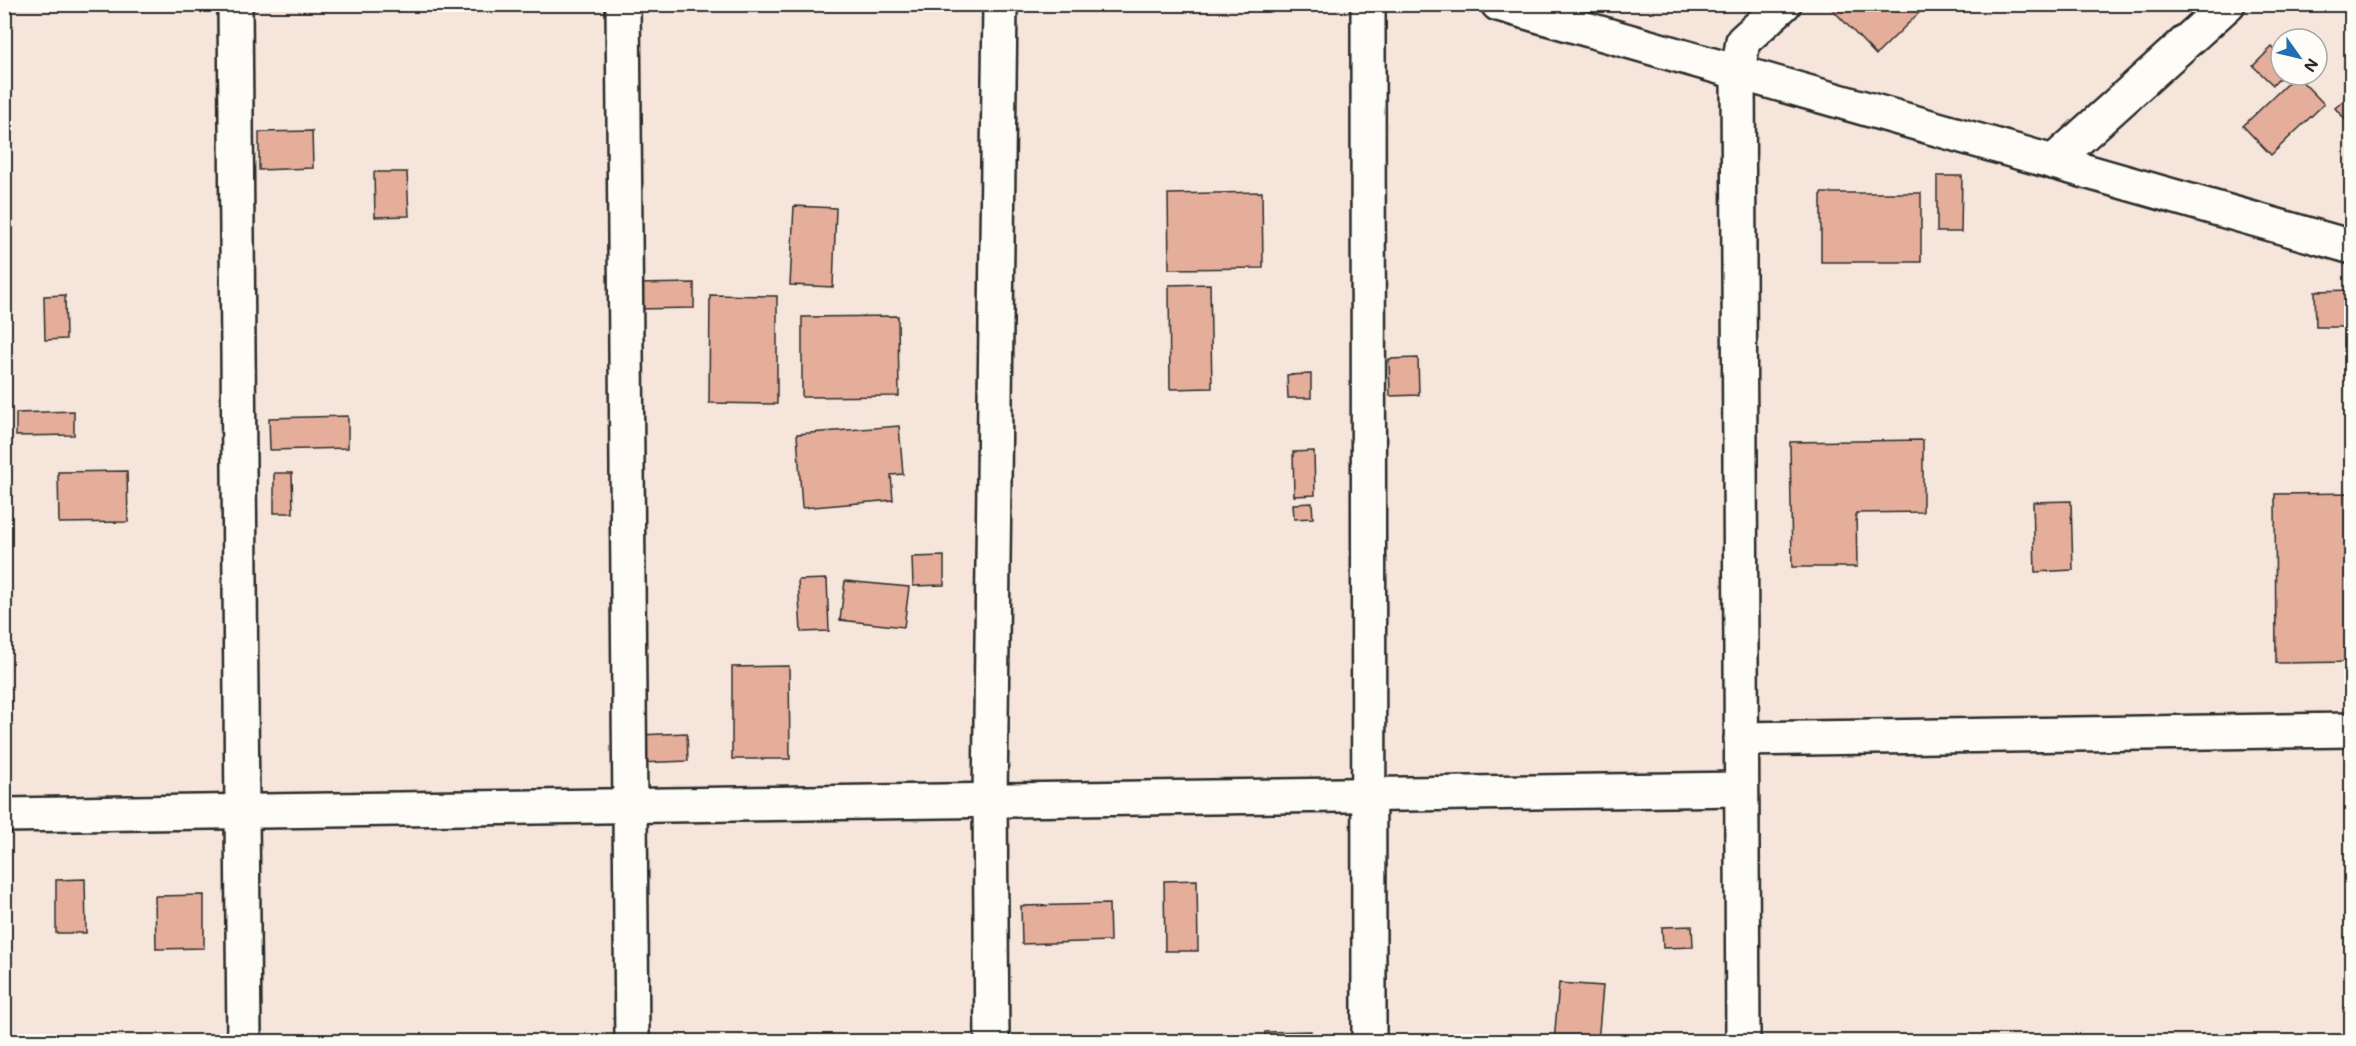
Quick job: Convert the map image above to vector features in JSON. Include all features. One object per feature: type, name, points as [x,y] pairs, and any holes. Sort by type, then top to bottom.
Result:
[{"type":"street","points":[[235,4],[244,1041]]},
{"type":"street","points":[[623,4],[632,1041]]},
{"type":"street","points":[[992,1041],[990,800],[1000,4]]},
{"type":"street","points":[[1368,4],[1366,794],[1369,1041]]},
{"type":"street","points":[[1498,4],[2352,247]]},
{"type":"street","points":[[1743,1041],[1738,72],[1743,41],[1784,4]]},
{"type":"street","points":[[2053,162],[2228,4]]},
{"type":"street","points":[[1741,739],[2352,730]]},
{"type":"street","points":[[4,815],[1741,789]]},
{"type":"building","points":[[1836,4],[1924,4],[1926,6],[1876,55],[1832,9]]},
{"type":"building","points":[[2269,50],[2269,81],[2253,66]]},
{"type":"building","points":[[2284,87],[2308,87],[2324,104],[2271,155],[2243,126]]},
{"type":"building","points":[[2352,93],[2352,127],[2335,108]]},
{"type":"building","points":[[312,131],[313,168],[259,170],[259,132]]},
{"type":"building","points":[[374,172],[407,172],[409,216],[375,217]]},
{"type":"building","points":[[1937,176],[1962,176],[1961,232],[1937,232]]},
{"type":"building","points":[[1262,192],[1263,268],[1169,269],[1168,194]]},
{"type":"building","points":[[1821,193],[1921,193],[1921,262],[1821,262]]},
{"type":"building","points":[[794,206],[836,208],[833,287],[790,285]]},
{"type":"building","points":[[694,283],[694,308],[636,309],[636,284]]},
{"type":"building","points":[[1210,284],[1212,388],[1170,389],[1169,285]]},
{"type":"building","points":[[2352,290],[2352,327],[2316,327],[2315,291]]},
{"type":"building","points":[[65,295],[66,339],[45,340],[44,296]]},
{"type":"building","points":[[710,295],[777,296],[777,404],[709,403]]},
{"type":"building","points":[[898,316],[899,396],[802,397],[802,317]]},
{"type":"building","points":[[1418,358],[1419,395],[1390,396],[1389,359]]},
{"type":"building","points":[[1311,374],[1311,398],[1288,398],[1287,375]]},
{"type":"building","points":[[74,411],[74,435],[16,436],[16,413]]},
{"type":"building","points":[[348,416],[348,448],[270,450],[269,418]]},
{"type":"building","points":[[899,426],[903,474],[891,475],[893,500],[802,508],[797,434]]},
{"type":"building","points":[[1923,440],[1923,512],[1856,513],[1857,567],[1792,567],[1790,442]]},
{"type":"building","points":[[1314,451],[1315,495],[1294,496],[1293,452]]},
{"type":"building","points":[[127,471],[128,522],[59,523],[58,472]]},
{"type":"building","points":[[274,473],[292,473],[293,513],[274,513]]},
{"type":"building","points":[[2352,493],[2352,662],[2276,663],[2275,494]]},
{"type":"building","points":[[2071,501],[2073,570],[2035,572],[2033,502]]},
{"type":"building","points":[[1312,503],[1313,518],[1294,519],[1293,504]]},
{"type":"building","points":[[944,556],[944,585],[913,586],[912,557]]},
{"type":"building","points":[[827,579],[829,631],[801,632],[798,580]]},
{"type":"building","points":[[845,581],[909,587],[904,627],[840,620]]},
{"type":"building","points":[[789,666],[790,759],[732,759],[732,667]]},
{"type":"building","points":[[687,733],[688,761],[639,763],[638,735]]},
{"type":"building","points":[[85,879],[86,933],[56,933],[56,880]]},
{"type":"building","points":[[1197,880],[1198,951],[1165,951],[1164,881]]},
{"type":"building","points":[[204,895],[204,948],[156,949],[155,896]]},
{"type":"building","points":[[1109,904],[1110,941],[1022,944],[1021,906]]},
{"type":"building","points":[[1692,926],[1693,947],[1663,948],[1662,927]]},
{"type":"building","points":[[1559,983],[1603,986],[1598,1042],[1554,1042]]},
{"type":"building","points":[[1311,1031],[1311,1042],[1265,1042],[1265,1032]]}]
